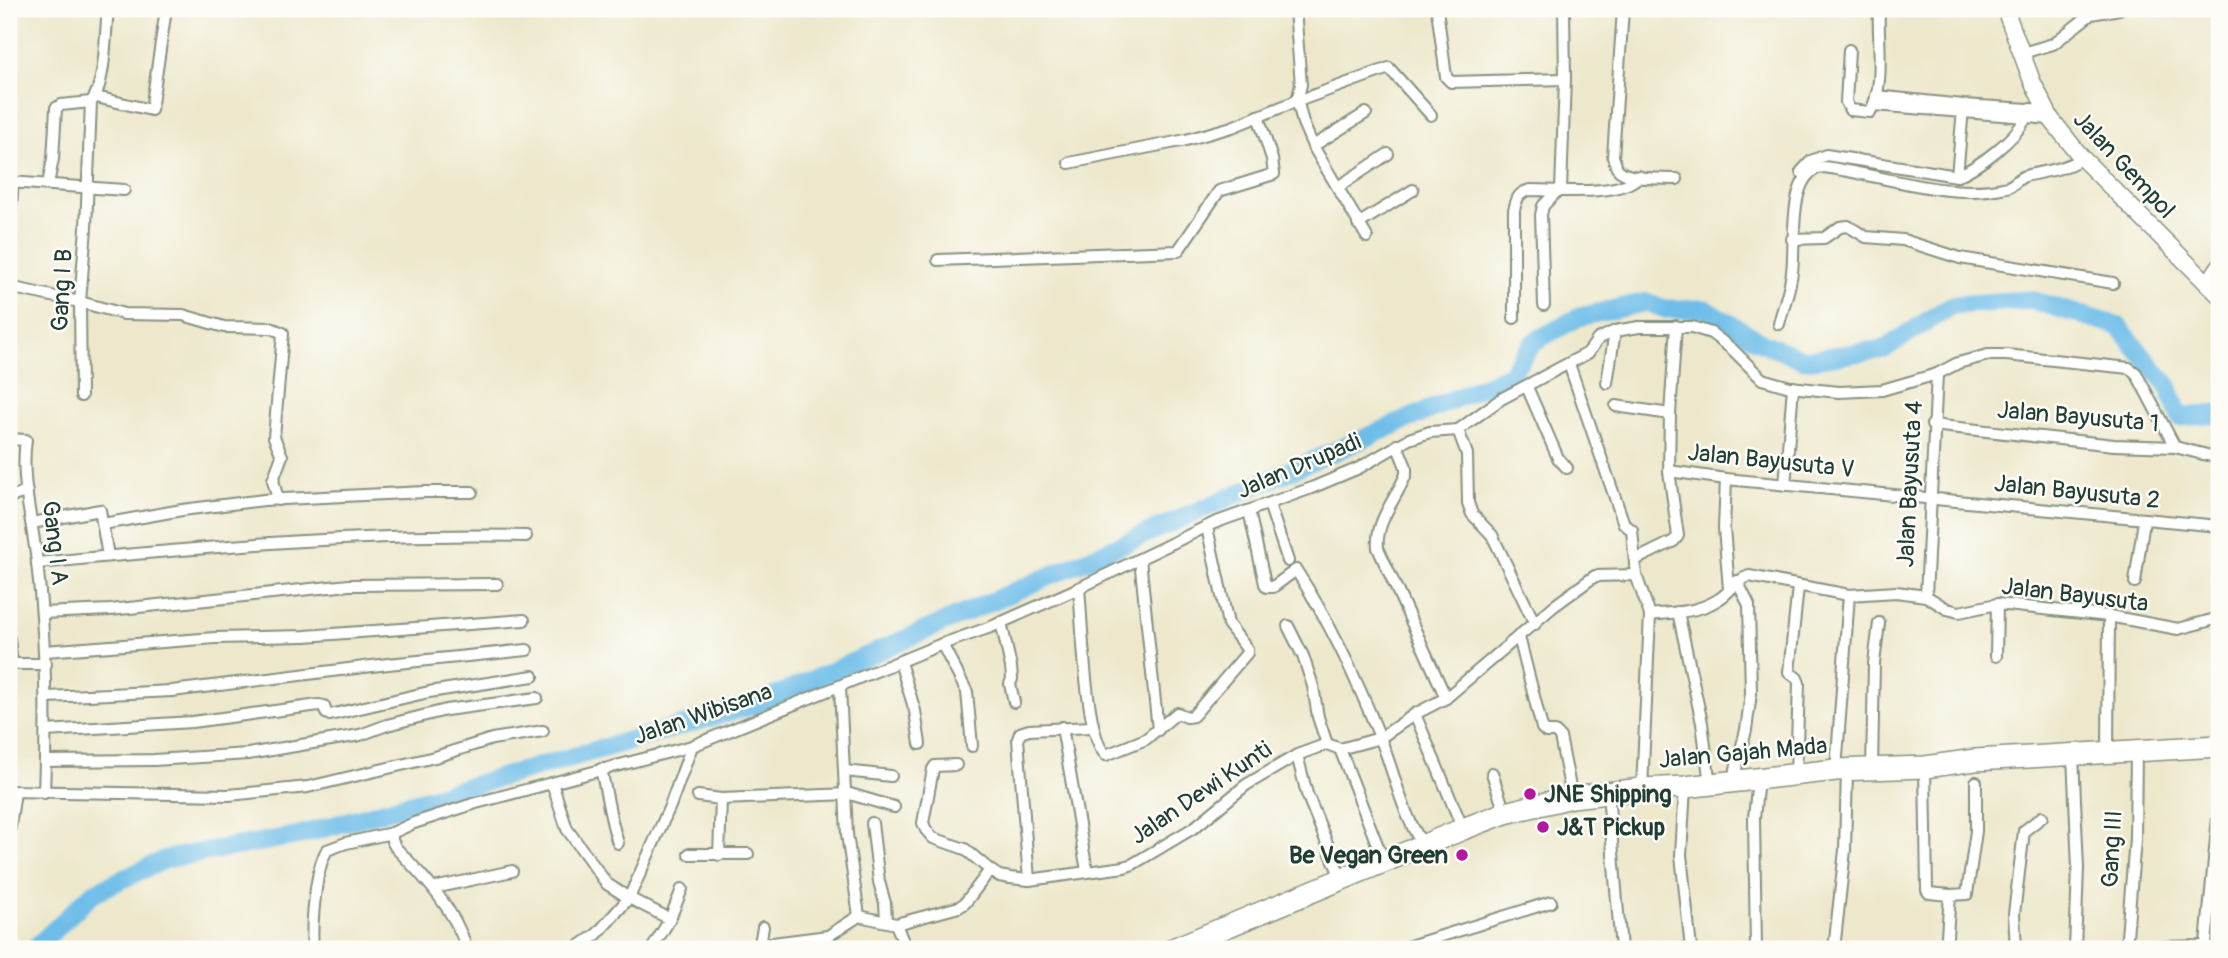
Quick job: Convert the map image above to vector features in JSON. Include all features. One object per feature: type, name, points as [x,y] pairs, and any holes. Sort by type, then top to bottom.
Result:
[{"type":"highway","name":"Jalan Gajah Mada","points":[[1173,949],[1505,813],[1572,797],[1842,770],[1926,767],[1975,760],[2219,746]]},
{"type":"main road","name":"Jalan Gempol","points":[[2005,9],[2048,114],[2082,158],[2214,290]]},
{"type":"main road","points":[[2214,290],[2219,267]]},
{"type":"street","name":"Gang I B","points":[[81,396],[80,302],[94,100],[100,83],[108,9]]},
{"type":"street","points":[[48,184],[58,105],[94,100],[151,110],[166,9]]},
{"type":"street","points":[[1296,9],[1301,85],[1297,100],[1303,123],[1313,146],[1367,237]]},
{"type":"street","points":[[1437,9],[1446,77],[1451,82],[1564,79]]},
{"type":"street","points":[[1544,305],[1541,215],[1543,206],[1559,190],[1564,9]]},
{"type":"street","points":[[1623,9],[1613,157],[1617,168],[1626,175],[1677,179]]},
{"type":"street","points":[[1849,50],[1847,105],[1850,110],[1870,112],[1875,101],[1880,64],[1879,9]]},
{"type":"street","points":[[2022,53],[2053,44],[2091,14],[2119,9]]},
{"type":"street","points":[[1069,163],[1169,145],[1220,131],[1297,100],[1389,68],[1431,115]]},
{"type":"street","points":[[1875,101],[2048,114]]},
{"type":"street","points":[[1963,109],[2026,118],[2048,114]]},
{"type":"street","points":[[1957,176],[1963,109]]},
{"type":"street","points":[[1313,146],[1366,113]]},
{"type":"street","points":[[938,261],[1178,251],[1219,191],[1274,174],[1258,116]]},
{"type":"street","points":[[1788,204],[1794,200],[1798,179],[1805,166],[1826,155],[1957,176],[2008,141],[2026,118]]},
{"type":"street","points":[[1338,187],[1388,154]]},
{"type":"street","points":[[1779,324],[1791,281],[1794,254],[1792,239],[1803,180],[1808,172],[1817,167],[1944,189],[1980,190],[2011,186],[2022,177],[2065,167],[2082,158]]},
{"type":"street","points":[[1514,318],[1514,210],[1517,197],[1530,190],[1622,186],[1633,183],[1639,176]]},
{"type":"street","points":[[9,228],[11,182],[124,190]]},
{"type":"street","points":[[1358,224],[1413,190]]},
{"type":"street","points":[[1792,239],[1824,238],[1840,227],[1848,226],[1866,237],[1896,238],[1960,258],[2113,283]]},
{"type":"street","points":[[9,287],[124,314],[183,315],[224,327],[271,328],[283,333],[274,437],[282,456],[273,480],[278,500]]},
{"type":"street","name":"Jalan Bayusuta V","points":[[1676,326],[1669,471],[1726,480],[1931,498]]},
{"type":"street","points":[[1607,383],[1615,331],[1639,327],[1692,327],[1711,333],[1762,379],[1793,387],[1839,392],[1882,390],[1988,355],[2129,368],[2136,373],[2175,447]]},
{"type":"street","name":"Jalan Drupadi","points":[[942,644],[1079,588],[1207,527],[1359,468],[1397,445],[1430,432],[1458,430],[1501,399],[1588,353],[1598,339],[1615,331]]},
{"type":"street","points":[[1569,364],[1624,524],[1632,530],[1636,575],[1650,615],[1642,789]]},
{"type":"street","name":"Jalan Bayusuta 4","points":[[1926,596],[1932,425],[1937,374]]},
{"type":"street","points":[[1527,387],[1558,458],[1567,468]]},
{"type":"street","points":[[1785,485],[1793,387]]},
{"type":"street","points":[[1616,406],[1670,414]]},
{"type":"street","name":"Jalan Bayusuta 1","points":[[1932,425],[2114,445],[2175,447],[2219,458]]},
{"type":"street","points":[[1458,430],[1467,454],[1468,503],[1472,514],[1492,535],[1535,624]]},
{"type":"street","name":"Gang I A","points":[[9,439],[26,440],[27,492],[37,563],[46,664],[44,793]]},
{"type":"street","points":[[1397,445],[1406,474],[1381,524],[1377,538],[1378,548],[1446,698]]},
{"type":"street","points":[[1634,560],[1674,541],[1678,536],[1669,471]]},
{"type":"street","points":[[1726,480],[1724,528],[1733,585],[1749,605],[1751,693],[1733,781]]},
{"type":"street","points":[[9,496],[27,492]]},
{"type":"street","points":[[103,524],[182,510],[278,500],[472,492]]},
{"type":"street","name":"Jalan Bayusuta 2","points":[[1931,498],[2219,526]]},
{"type":"street","points":[[1269,504],[1288,561]]},
{"type":"street","points":[[32,523],[100,510],[108,556]]},
{"type":"street","points":[[1249,511],[1267,587],[1273,587],[1296,570],[1332,633],[1380,738],[1413,829],[1423,845]]},
{"type":"street","points":[[2136,582],[2144,520]]},
{"type":"street","points":[[1079,588],[1092,727],[1102,752],[1106,755],[1146,739],[1177,713],[1193,716],[1247,653],[1247,649],[1228,624],[1207,527]]},
{"type":"street","points":[[37,563],[372,537],[439,534],[526,536]]},
{"type":"street","points":[[1140,559],[1158,730]]},
{"type":"street","points":[[1289,626],[1313,686],[1318,717],[1327,744],[1340,749],[1380,738],[1415,714],[1446,698],[1554,606],[1595,576],[1636,575]]},
{"type":"street","name":"Jalan Bayusuta","points":[[1733,585],[1749,576],[1849,595],[1896,592],[1926,596],[1954,612],[1997,604],[2109,616],[2179,629],[2219,618]]},
{"type":"street","points":[[42,613],[110,610],[349,585],[497,584]]},
{"type":"street","points":[[1650,615],[1703,608],[1723,597],[1733,585]]},
{"type":"street","points":[[1796,775],[1799,683],[1797,678],[1788,672],[1798,587]]},
{"type":"street","points":[[1834,949],[1845,850],[1842,770],[1849,595]]},
{"type":"street","points":[[1996,656],[1997,604]]},
{"type":"street","points":[[1678,612],[1702,723],[1710,784]]},
{"type":"street","points":[[2108,751],[2109,616]]},
{"type":"street","points":[[45,651],[524,620]]},
{"type":"street","points":[[1001,622],[1013,679],[1010,684],[1014,702]]},
{"type":"street","points":[[1872,769],[1874,663],[1879,623]]},
{"type":"street","points":[[1519,636],[1542,728],[1546,732],[1555,732],[1560,737],[1572,797]]},
{"type":"street","points":[[9,639],[10,664],[46,664]]},
{"type":"street","points":[[942,644],[967,692],[972,746]]},
{"type":"street","name":"Jalan Wibisana","points":[[313,949],[314,906],[325,853],[346,843],[392,833],[476,803],[692,746],[942,644]]},
{"type":"street","points":[[47,697],[172,691],[527,650]]},
{"type":"street","points":[[900,662],[915,711],[920,744]]},
{"type":"street","points":[[46,731],[192,722],[319,705],[324,706],[326,713],[330,715],[429,692],[533,676]]},
{"type":"street","points":[[840,687],[847,839],[859,916]]},
{"type":"street","points":[[46,761],[154,760],[248,754],[360,735],[387,724],[446,710],[537,698]]},
{"type":"street","points":[[1415,714],[1463,829]]},
{"type":"street","points":[[1062,727],[1087,871]]},
{"type":"street","points":[[1029,880],[1018,739],[1024,731],[1092,727]]},
{"type":"street","points":[[9,833],[12,791],[229,794],[307,787],[435,757],[492,739],[543,732]]},
{"type":"street","name":"Jalan Dewi Kunti","points":[[990,870],[999,876],[1029,880],[1133,864],[1195,827],[1246,785],[1297,755],[1327,744]]},
{"type":"street","points":[[575,949],[597,933],[629,898],[670,806],[692,746]]},
{"type":"street","points":[[1340,749],[1384,862]]},
{"type":"street","name":"Gang III","points":[[2126,949],[2135,839],[2136,751]]},
{"type":"street","points":[[1297,755],[1307,794],[1341,878]]},
{"type":"street","points":[[2073,755],[2078,868],[2075,949]]},
{"type":"street","points":[[763,928],[761,938],[765,944],[799,940],[828,936],[859,916],[891,922],[959,907],[965,903],[990,870],[965,849],[933,838],[923,826],[934,766],[956,765]]},
{"type":"street","points":[[1926,767],[1929,893],[1967,894],[1976,831],[1976,782]]},
{"type":"street","points":[[601,769],[609,817],[618,843]]},
{"type":"street","points":[[845,771],[891,776]]},
{"type":"street","points":[[1492,773],[1505,813]]},
{"type":"street","points":[[1756,949],[1754,818],[1758,779]]},
{"type":"street","points":[[552,783],[566,829],[607,884],[670,919]]},
{"type":"street","points":[[1685,787],[1681,855],[1691,949]]},
{"type":"street","points":[[1608,793],[1621,949]]},
{"type":"street","points":[[698,796],[721,799],[858,795],[894,807]]},
{"type":"street","points":[[719,855],[721,799]]},
{"type":"street","points":[[2163,947],[2206,944],[2219,807]]},
{"type":"street","points":[[2016,949],[2014,914],[2024,831],[2042,817]]},
{"type":"street","points":[[872,823],[879,882],[891,922],[906,949]]},
{"type":"street","points":[[392,833],[396,848],[434,888],[451,913],[467,949]]},
{"type":"street","points":[[689,854],[748,855]]},
{"type":"street","points":[[434,888],[512,871]]},
{"type":"street","points":[[652,949],[670,919],[682,889]]},
{"type":"street","points":[[1946,949],[1950,895]]},
{"type":"street","points":[[1400,949],[1551,902]]},
{"type":"waterway","points":[[34,949],[93,893],[166,859],[300,835],[757,704],[1509,375],[1535,341],[1579,317],[1647,302],[1665,309],[1705,309],[1763,343],[1804,360],[1884,349],[1952,305],[2031,300],[2118,326],[2168,386],[2180,417],[2219,414]]},
{"type":"place","name":"JNE Shipping","points":[[1530,794]]},
{"type":"place","name":"J&T Pickup","points":[[1543,827]]},
{"type":"place","name":"Be Vegan Green","points":[[1462,855]]}]
